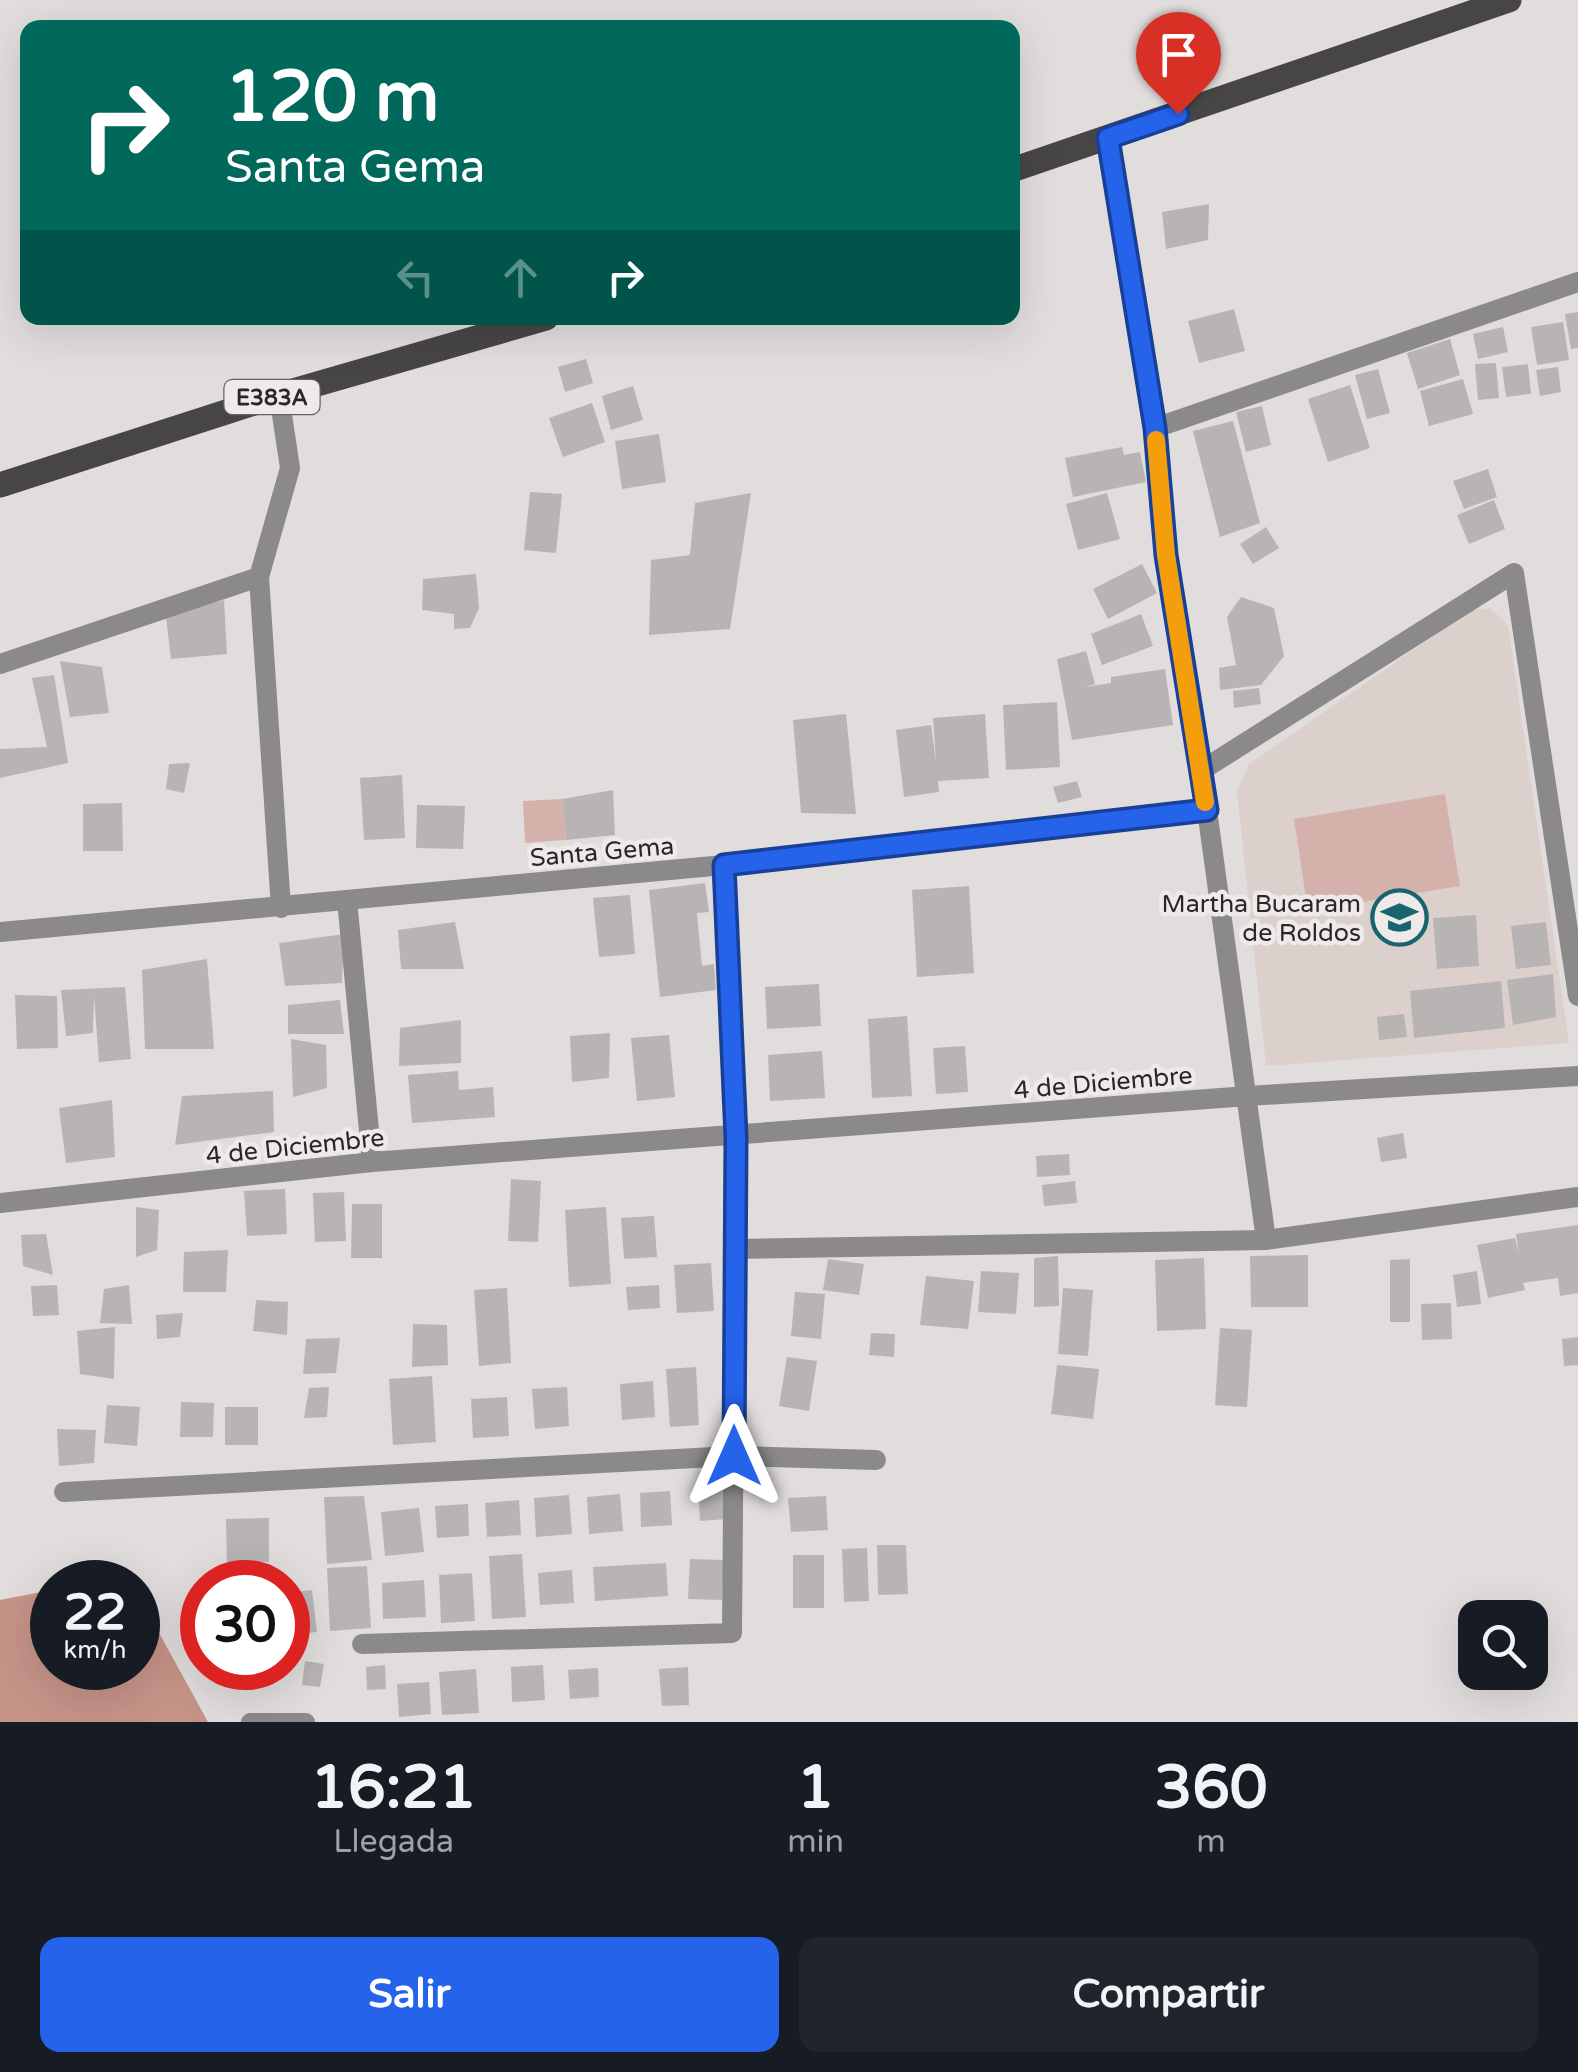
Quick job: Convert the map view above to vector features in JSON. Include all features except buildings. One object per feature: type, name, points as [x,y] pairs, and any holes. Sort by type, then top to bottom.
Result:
[{"type":"main road","points":[[1020,167],[1509,0]]},
{"type":"main road","name":"E383A","points":[[0,485],[279,394],[521,325]]},
{"type":"street","points":[[1108,138],[1155,428],[1166,555],[1207,810],[1266,1240]]},
{"type":"street","points":[[1155,428],[1578,282]]},
{"type":"street","points":[[279,394],[290,468],[259,577],[281,908]]},
{"type":"street","points":[[1199,772],[1514,572],[1578,996]]},
{"type":"street","points":[[0,664],[259,577]]},
{"type":"street","name":"Santa Gema","points":[[0,932],[724,865],[1207,810]]},
{"type":"street","points":[[1556,832],[1578,830]]},
{"type":"street","points":[[362,1644],[732,1633],[736,1137],[724,865]]},
{"type":"street","points":[[347,900],[372,1162]]},
{"type":"street","name":"4 de Diciembre","points":[[0,1203],[372,1162],[1247,1096],[1578,1076]]},
{"type":"street","points":[[735,1249],[1266,1240],[1578,1197]]},
{"type":"street","points":[[64,1492],[734,1456],[876,1460]]},
{"type":"lane","points":[[250,1722],[306,1722]]},
{"type":"shaded area","name":"Martha Bucaram de Roldos","points":[[1490,608],[1508,625],[1569,1043],[1266,1066],[1237,791],[1249,764],[1471,610]]},
{"type":"shaded area","points":[[1445,794],[1460,886],[1308,911],[1294,819]]},
{"type":"shaded area","points":[[562,799],[566,840],[525,843],[523,801]]},
{"type":"shaded area","points":[[30,1594],[30,1690],[160,1690],[160,1635],[180,1671],[180,1690],[190,1690],[208,1722],[0,1722],[0,1600]]},
{"type":"slow traffic","points":[[1156,440],[1166,555],[1205,802]]},
{"type":"place","name":"Martha Bucaram de Roldos","points":[[1400,917]]},
{"type":"route","points":[[734,1456],[736,1137],[724,865],[1207,810],[1166,555],[1155,428],[1108,138],[1178,114]]}]
